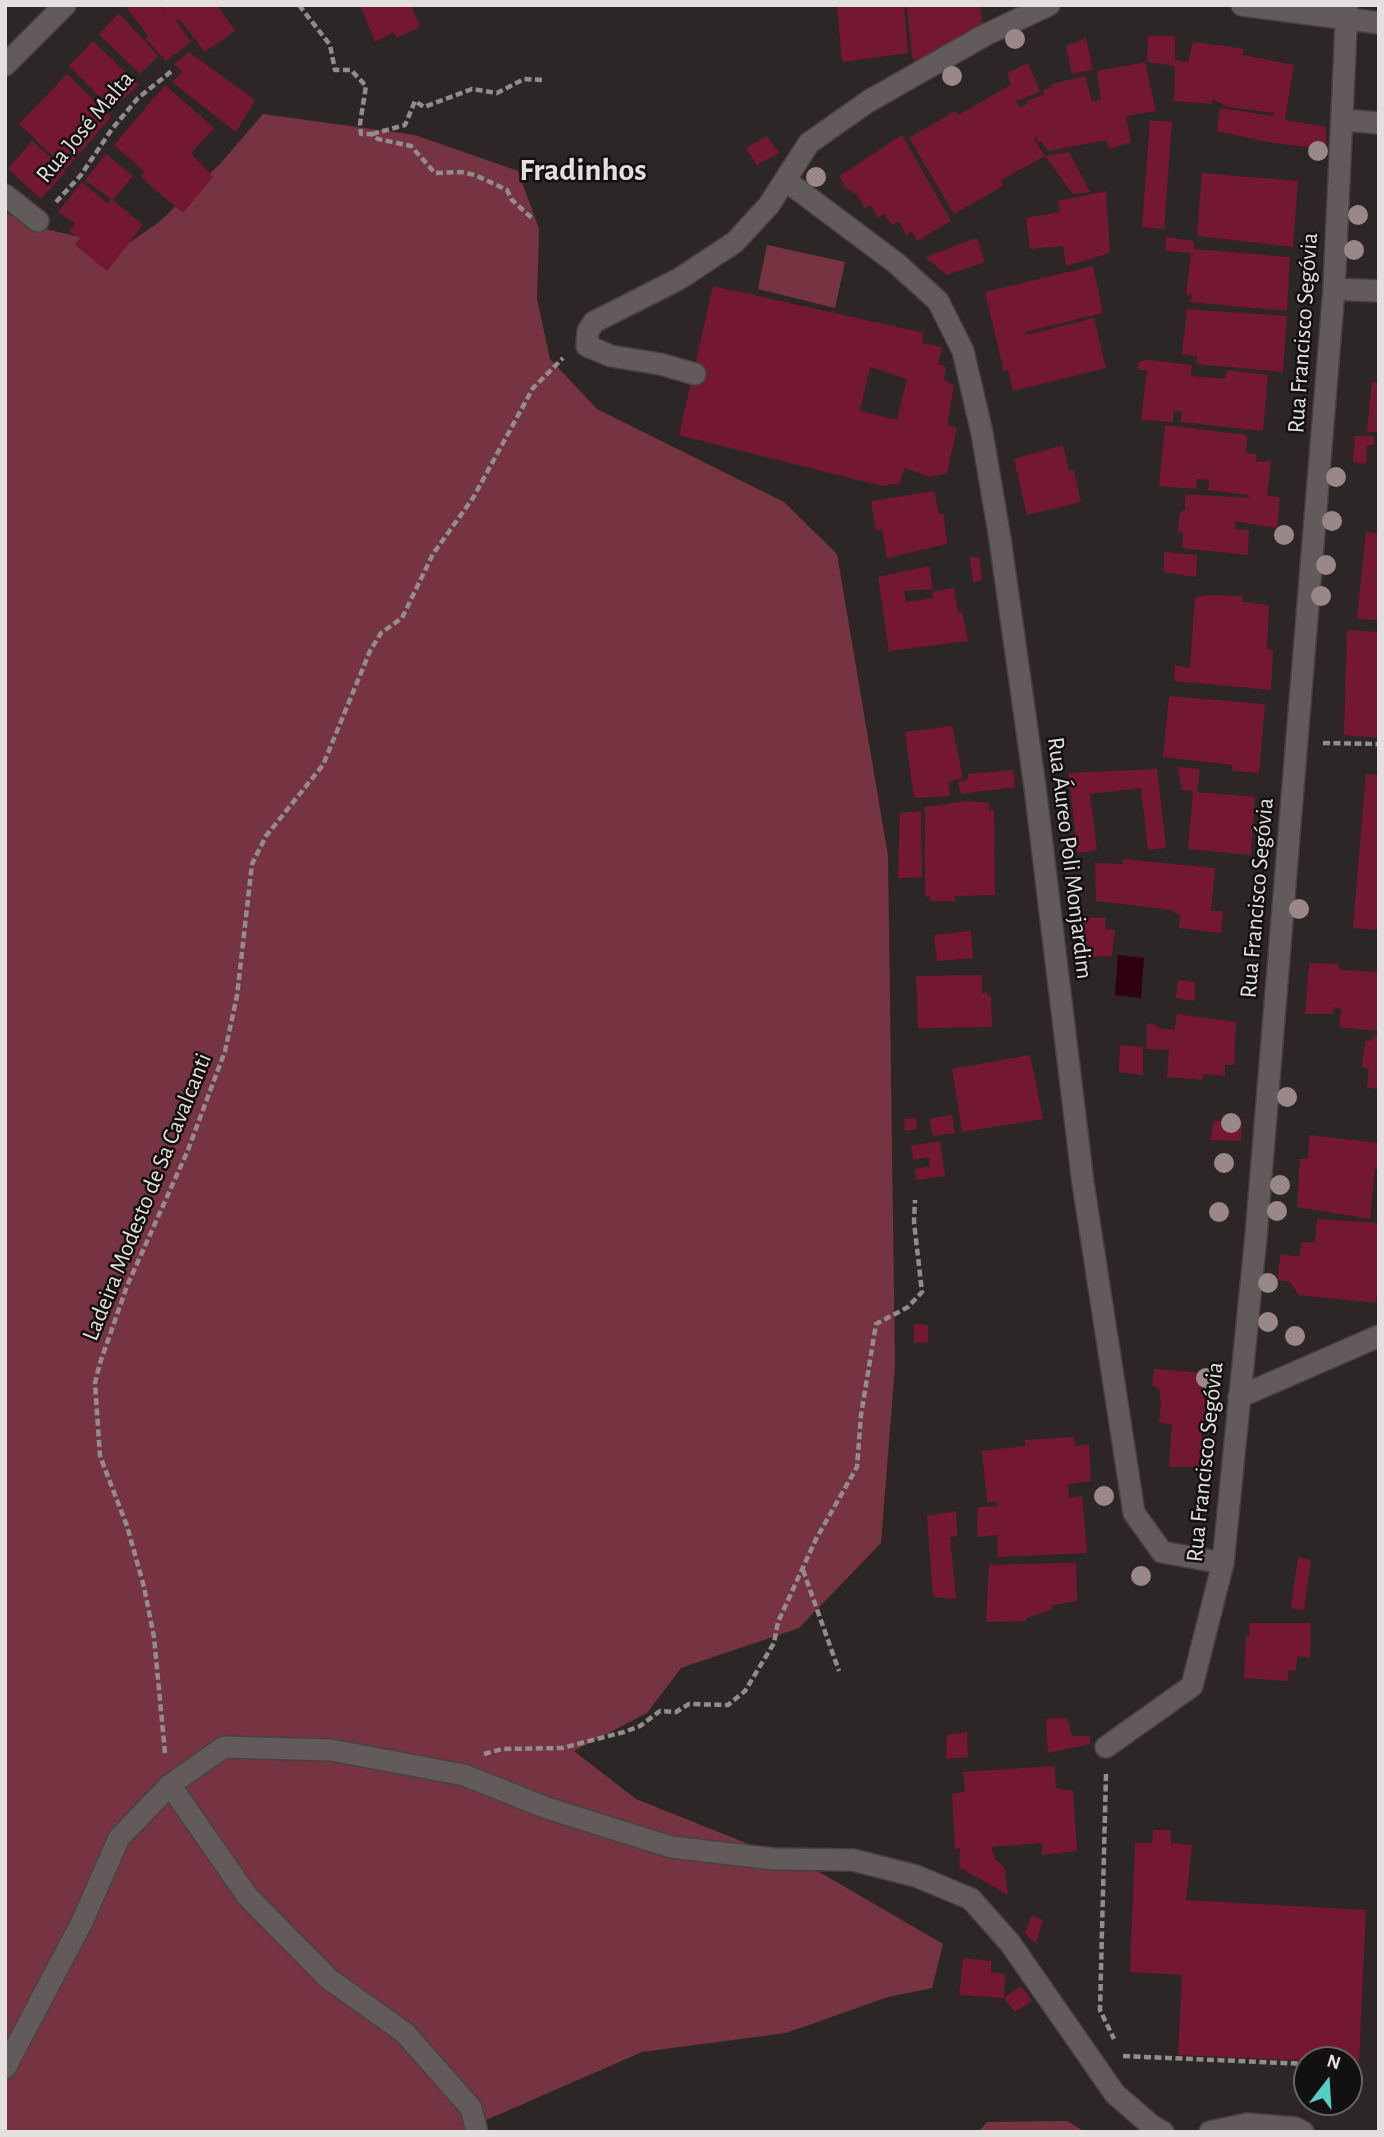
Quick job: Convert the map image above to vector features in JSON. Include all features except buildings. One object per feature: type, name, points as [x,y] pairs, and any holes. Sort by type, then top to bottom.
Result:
[{"type":"street","points":[[5,65],[65,5]]},
{"type":"street","points":[[695,374],[660,363],[611,356],[587,346],[589,331],[594,322],[679,279],[736,242],[769,205],[809,143],[869,101],[985,35],[1049,5]]},
{"type":"street","points":[[1242,5],[1347,13],[1379,23]]},
{"type":"street","name":"Rua Francisco Segóvia","points":[[1106,1747],[1192,1686],[1223,1563],[1297,743],[1334,289],[1347,13]]},
{"type":"street","points":[[1343,120],[1379,123]]},
{"type":"street","name":"Rua Áureo Poli Monjardim","points":[[785,180],[896,264],[938,301],[963,351],[982,433],[1000,540],[1035,787],[1083,1183],[1133,1513],[1162,1552],[1223,1563]]},
{"type":"street","name":"Rua José Malta","points":[[5,195],[38,221]]},
{"type":"street","points":[[1334,289],[1379,291]]},
{"type":"street","points":[[1239,1396],[1379,1336]]},
{"type":"street","points":[[5,2068],[82,1922],[119,1838],[170,1785],[224,1746],[331,1750],[464,1775],[547,1808],[671,1847],[774,1859],[853,1860],[916,1876],[971,1899],[1010,1944],[1115,2094],[1152,2126],[1163,2132]]},
{"type":"street","points":[[170,1785],[248,1897],[329,1979],[405,2033],[471,2108],[477,2132]]},
{"type":"street","points":[[1210,2132],[1247,2124],[1303,2132]]},
{"type":"path","points":[[299,5],[330,45],[335,70],[351,70],[366,86],[361,134],[405,125],[415,101],[424,107],[472,89],[497,93],[524,79],[542,80]]},
{"type":"path","name":"Rua José Malta","points":[[38,221],[80,176],[112,128],[138,98],[173,70]]},
{"type":"path","points":[[371,134],[378,139],[411,146],[435,173],[461,172],[475,175],[507,190],[512,200],[534,219]]},
{"type":"path","name":"Ladeira Modesto de Sa Cavalcanti","points":[[170,1785],[154,1637],[144,1587],[127,1526],[100,1456],[95,1383],[100,1363],[127,1286],[188,1150],[225,1051],[237,996],[252,864],[266,836],[323,765],[380,633],[402,618],[433,554],[474,498],[533,388],[556,362],[587,346]]},
{"type":"path","points":[[1297,743],[1379,744]]},
{"type":"path","points":[[464,1775],[485,1752],[502,1749],[562,1748],[640,1726],[660,1711],[676,1712],[689,1704],[728,1705],[745,1691],[774,1643],[778,1622],[827,1515],[857,1466],[861,1415],[876,1324],[908,1307],[922,1292],[914,1222],[915,1200]]},
{"type":"path","points":[[803,1570],[839,1671]]},
{"type":"path","points":[[1106,1747],[1100,2010],[1123,2056],[1293,2063]]},
{"type":"shaded area","points":[[263,114],[415,135],[518,171],[539,229],[537,299],[550,359],[597,409],[784,502],[837,554],[888,856],[895,1366],[881,1543],[799,1628],[681,1668],[647,1713],[574,1751],[636,1799],[821,1873],[943,1944],[932,1988],[888,1997],[786,2033],[642,2052],[484,2121],[485,2132],[5,2132],[5,212],[28,225],[123,247],[158,223],[220,164]]},
{"type":"shaded area","points":[[767,245],[845,262],[835,308],[758,289]]},
{"type":"shaded area","points":[[1118,955],[1144,958],[1141,998],[1115,995]]},
{"type":"shaded area","points":[[1067,2121],[1085,2132],[978,2132],[987,2122]]},
{"type":"district","name":"Fradinhos","points":[[583,170]]}]
